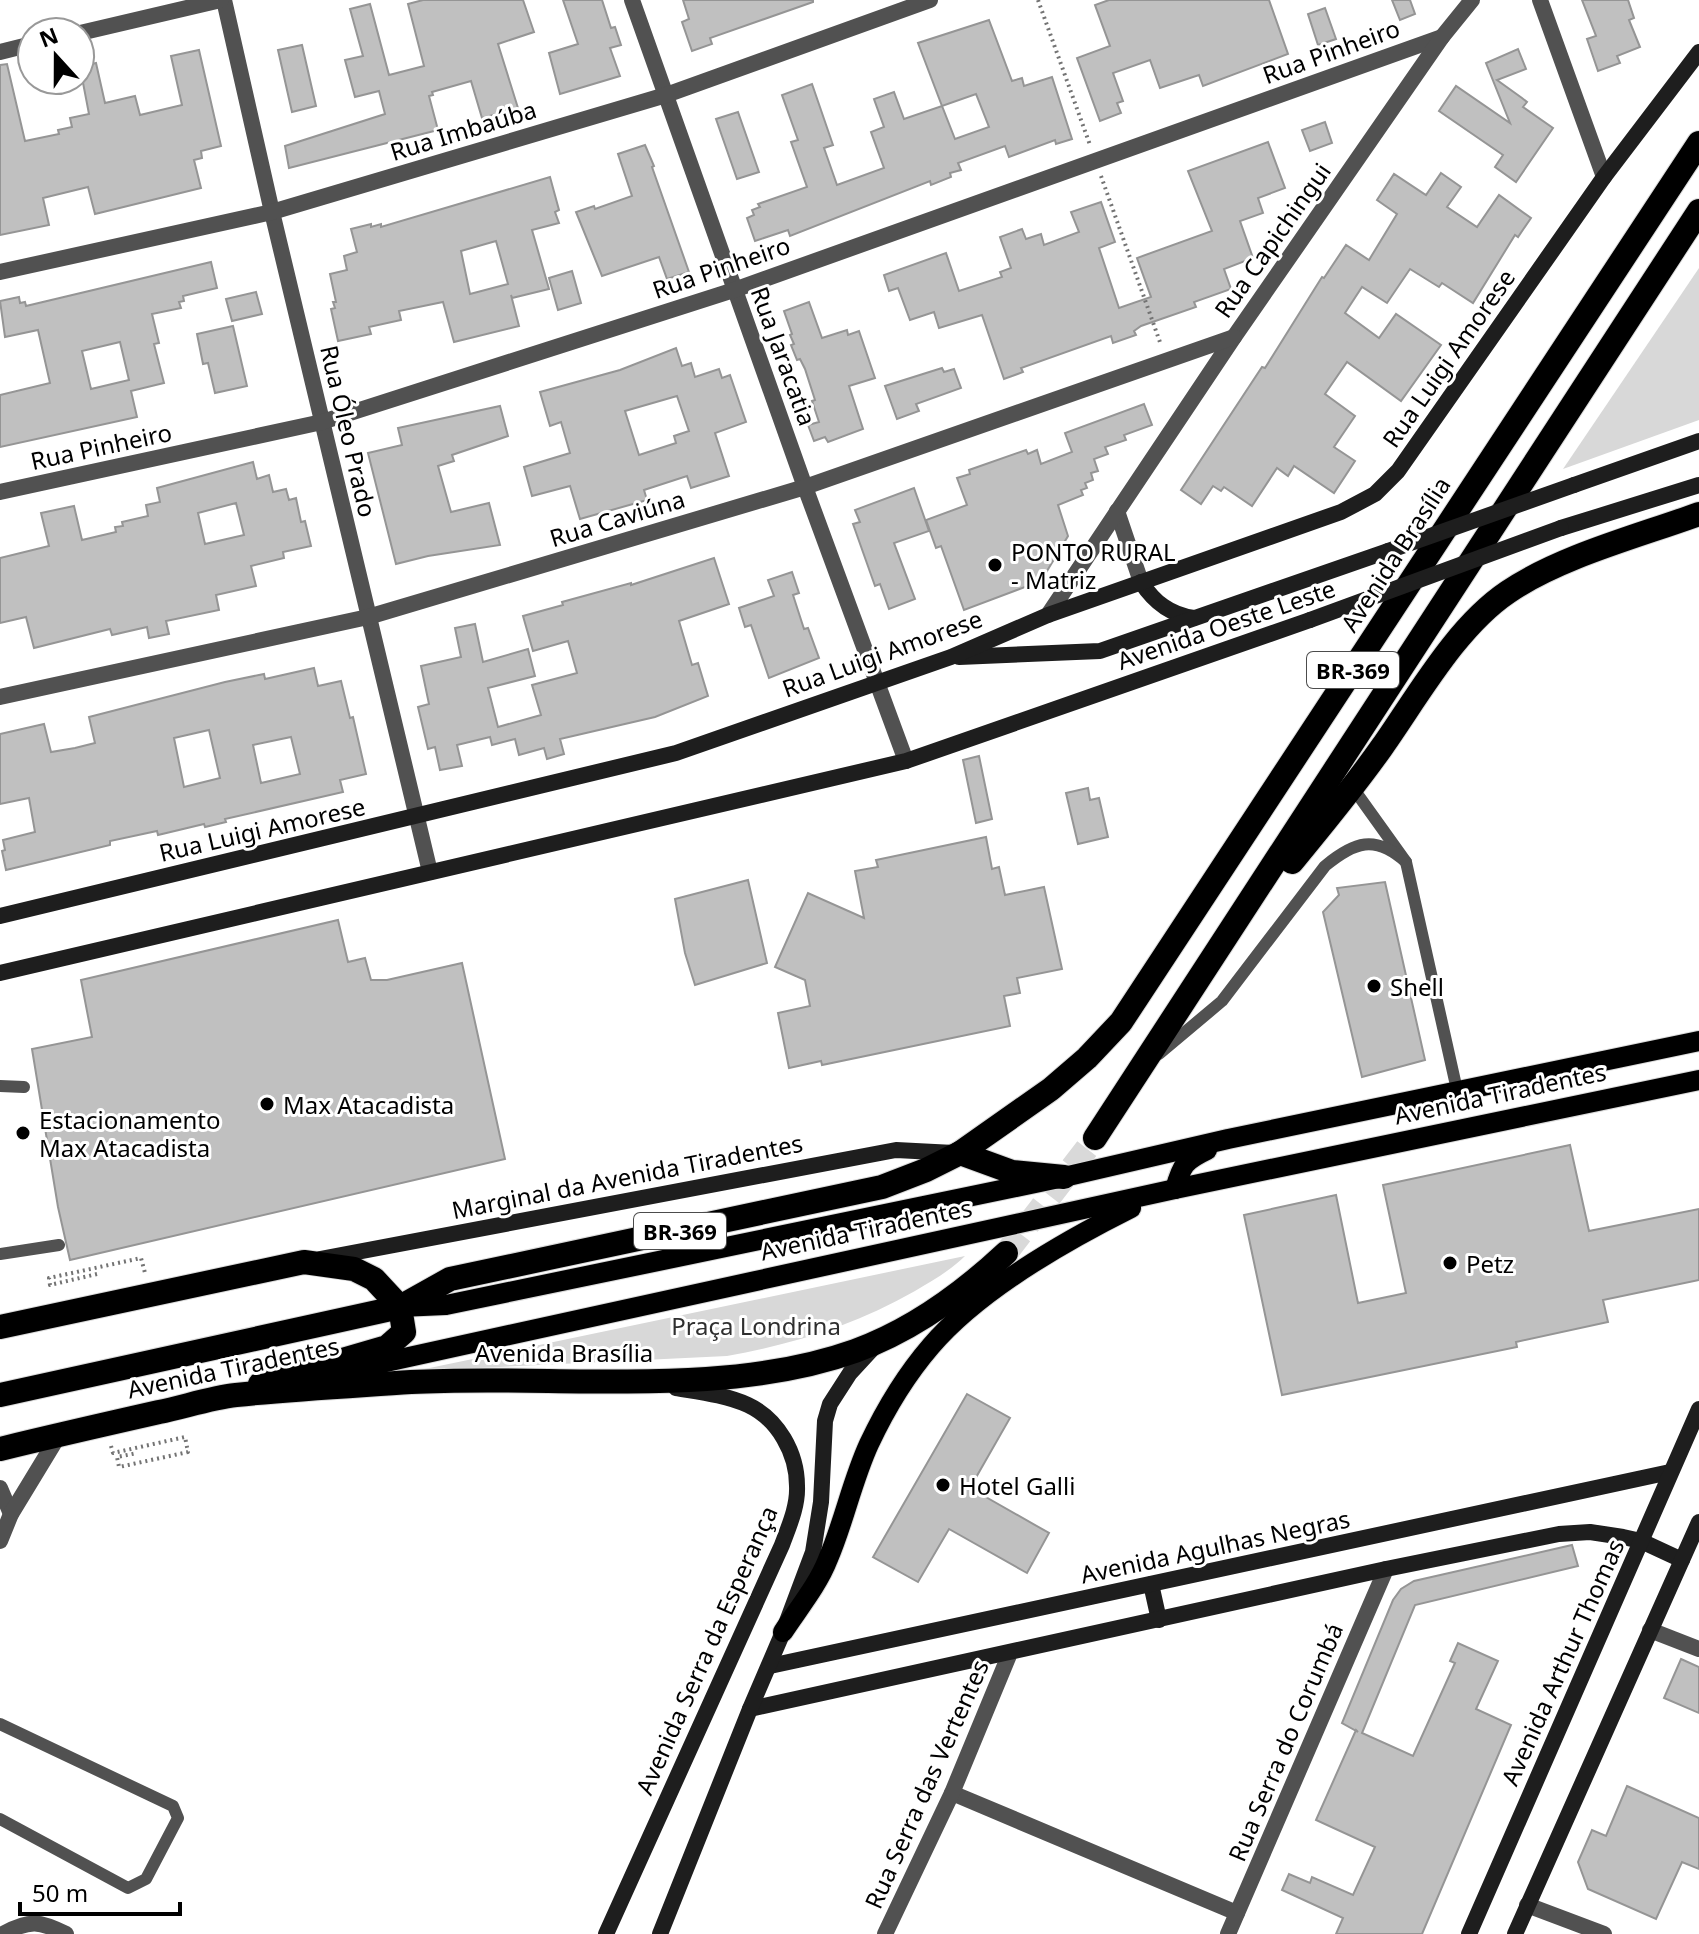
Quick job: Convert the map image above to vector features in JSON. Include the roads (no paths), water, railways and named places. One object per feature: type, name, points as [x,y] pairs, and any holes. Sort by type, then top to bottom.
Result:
[{"type":"highway","name":"Avenida Brasília","points":[[960,1153],[1051,1089],[1087,1058],[1121,1022],[1699,143]]},
{"type":"highway","name":"BR-369","points":[[1095,1138],[1145,1066],[1699,211]]},
{"type":"highway","points":[[1219,949],[1353,788],[1454,644],[1496,601],[1554,567],[1699,514]]},
{"type":"highway","points":[[960,1153],[1012,1172],[1064,1177]]},
{"type":"highway","name":"BR-369","points":[[400,1307],[450,1279],[882,1187],[960,1153]]},
{"type":"highway","name":"Avenida Brasília","points":[[234,1396],[499,1379],[642,1381],[719,1377],[783,1368],[831,1358],[881,1340],[938,1309],[968,1288],[1006,1253]]},
{"type":"highway","points":[[0,1327],[304,1262],[354,1269],[374,1279],[400,1307],[404,1332],[387,1347],[257,1385],[234,1396]]},
{"type":"highway","name":"Avenida Tiradentes","points":[[0,1395],[400,1307]]},
{"type":"highway","name":"Avenida Tiradentes","points":[[0,1449],[234,1396]]},
{"type":"main road","name":"Avenida Tiradentes","points":[[400,1307],[446,1305],[1699,1041]]},
{"type":"main road","name":"Avenida Tiradentes","points":[[234,1396],[1167,1191],[1699,1080]]},
{"type":"main road","points":[[783,1632],[827,1562],[868,1447],[887,1409],[932,1345],[988,1295],[1044,1255],[1078,1234],[1167,1191],[1190,1158],[1228,1139]]},
{"type":"street","points":[[96,29],[222,0]]},
{"type":"street","name":"Rua Óleo Prado","points":[[222,0],[430,872]]},
{"type":"street","name":"Rua Jaracatia","points":[[632,0],[906,761]]},
{"type":"street","name":"Rua Imbaúba","points":[[0,272],[272,212],[666,95],[930,0]]},
{"type":"street","name":"Rua Capichingui","points":[[1048,615],[1234,337],[1442,37],[1472,0]]},
{"type":"street","points":[[1540,0],[1604,177]]},
{"type":"street","name":"Rua Pinheiro","points":[[0,492],[322,422],[734,290],[1442,37]]},
{"type":"street","name":"Rua Luigi Amorese","points":[[0,916],[676,753],[951,657],[1048,615],[1341,512],[1375,494],[1416,447],[1604,177],[1699,52]]},
{"type":"street","name":"Rua Caviúna","points":[[0,697],[368,617],[805,487],[1234,337]]},
{"type":"street","points":[[951,657],[1100,651],[1699,441]]},
{"type":"street","name":"Avenida Oeste Leste","points":[[906,761],[1310,620],[1561,528],[1699,485]]},
{"type":"street","points":[[1117,511],[1141,582],[1152,599],[1169,611],[1192,618],[1211,613]]},
{"type":"street","points":[[0,973],[906,761]]},
{"type":"street","name":"Marginal da Avenida Tiradentes","points":[[304,1262],[896,1150],[960,1153]]},
{"type":"street","name":"Avenida Serra da Esperança","points":[[660,1934],[770,1666],[813,1552],[821,1502],[825,1421],[830,1404],[850,1373],[881,1340]]},
{"type":"street","name":"Avenida Serra da Esperança","points":[[606,1934],[782,1545],[793,1515],[797,1486],[785,1441],[762,1413],[725,1397],[642,1381]]},
{"type":"street","name":"Avenida Arthur Thomas","points":[[1469,1934],[1699,1409]]},
{"type":"street","points":[[0,1541],[11,1514],[59,1435]]},
{"type":"street","name":"Avenida Agulhas Negras","points":[[770,1666],[1670,1472]]},
{"type":"street","points":[[0,1488],[11,1514]]},
{"type":"street","points":[[1515,1934],[1699,1522]]},
{"type":"street","points":[[750,1709],[1559,1534],[1590,1532],[1641,1541],[1682,1560]]},
{"type":"street","name":"Rua Serra do Corumbá","points":[[1228,1934],[1386,1569]]},
{"type":"street","points":[[1151,1584],[1159,1620]]},
{"type":"street","points":[[1650,1630],[1699,1649]]},
{"type":"street","name":"Rua Serra das Vertentes","points":[[885,1934],[952,1793],[1010,1653]]},
{"type":"street","points":[[952,1793],[1237,1913]]},
{"type":"street","points":[[1527,1905],[1604,1934]]},
{"type":"street","points":[[3,1934],[20,1925],[43,1922],[66,1934]]},
{"type":"lane","points":[[1353,788],[1406,862],[1457,1090]]},
{"type":"lane","points":[[1145,1066],[1222,1001],[1325,866],[1346,848],[1371,844],[1391,849],[1406,862]]},
{"type":"lane","points":[[0,1086],[24,1087]]},
{"type":"lane","points":[[0,1254],[59,1245]]},
{"type":"lane","points":[[0,1724],[173,1806],[178,1818],[146,1879],[128,1888],[0,1819]]},
{"type":"tunnel","points":[[1006,1253],[1095,1138]]},
{"type":"place","name":"PONTO RURAL - Matriz","points":[[995,565]]},
{"type":"place","name":"Shell","points":[[1374,986]]},
{"type":"place","name":"Max Atacadista","points":[[267,1104]]},
{"type":"place","name":"Estacionamento Max Atacadista","points":[[23,1133]]},
{"type":"place","name":"Petz","points":[[1450,1263]]},
{"type":"place","name":"Hotel Galli","points":[[943,1485]]},
{"type":"park label","name":"Praça Londrina","points":[[756,1325]]}]
